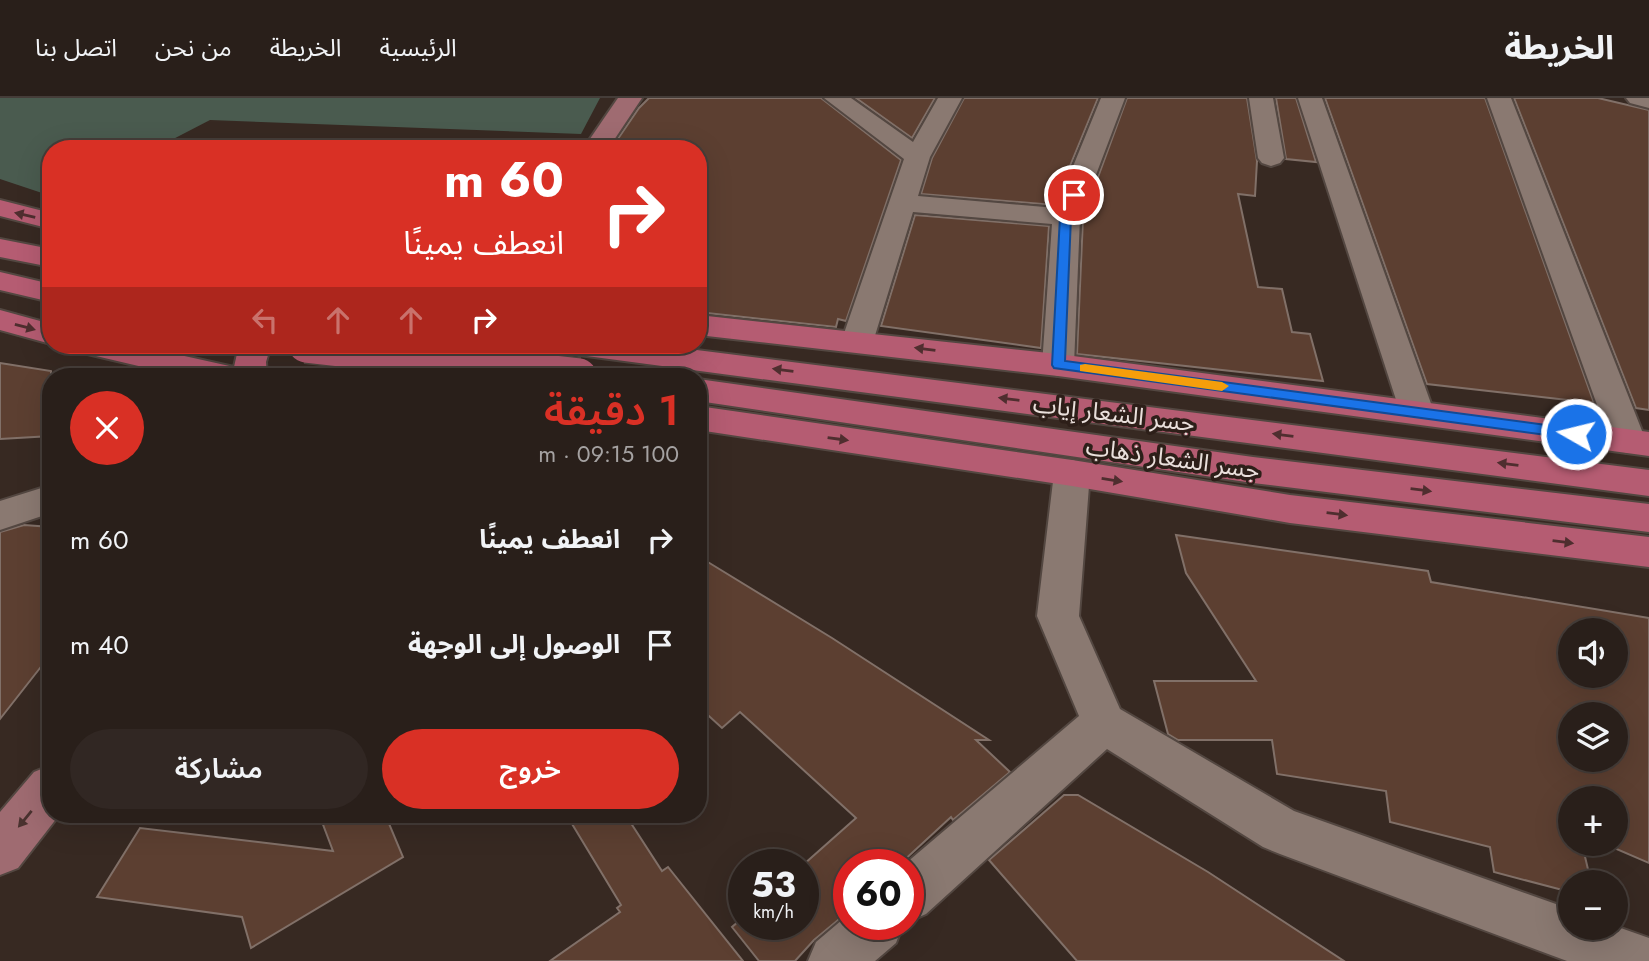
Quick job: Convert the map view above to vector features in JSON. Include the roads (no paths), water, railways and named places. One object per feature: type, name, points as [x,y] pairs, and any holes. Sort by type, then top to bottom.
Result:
[{"type":"main road","points":[[601,140],[630,98]]},
{"type":"main road","points":[[0,208],[42,219]]},
{"type":"main road","points":[[0,248],[42,256]]},
{"type":"main road","points":[[0,281],[42,291]]},
{"type":"main road","points":[[0,320],[42,332]]},
{"type":"main road","points":[[707,326],[1058,365],[1639,443]]},
{"type":"main road","points":[[130,354],[192,368]]},
{"type":"main road","points":[[385,354],[509,368]]},
{"type":"main road","points":[[546,368],[557,354]]},
{"type":"main road","name":"جسر الشعار إياب","points":[[649,354],[1649,483]]},
{"type":"main road","name":"جسر الشعار ذهاب","points":[[707,391],[1253,470],[1649,517]]},
{"type":"main road","points":[[707,419],[1072,473],[1290,509],[1649,552]]},
{"type":"main road","points":[[0,850],[42,800]]},
{"type":"street","points":[[836,98],[917,157]]},
{"type":"street","points":[[857,342],[917,157],[950,98]]},
{"type":"street","points":[[1058,365],[1066,217],[1113,98]]},
{"type":"street","points":[[1261,98],[1270,158]]},
{"type":"street","points":[[1310,98],[1417,412]]},
{"type":"street","points":[[1499,98],[1639,443]]},
{"type":"street","points":[[1638,98],[1649,101]]},
{"type":"street","points":[[903,203],[1066,217]]},
{"type":"street","points":[[1072,473],[1058,616],[1104,723],[1280,830],[1639,961]]},
{"type":"street","points":[[0,516],[42,502]]},
{"type":"street","points":[[924,882],[1104,723]]},
{"type":"street","points":[[835,961],[859,940]]}]
